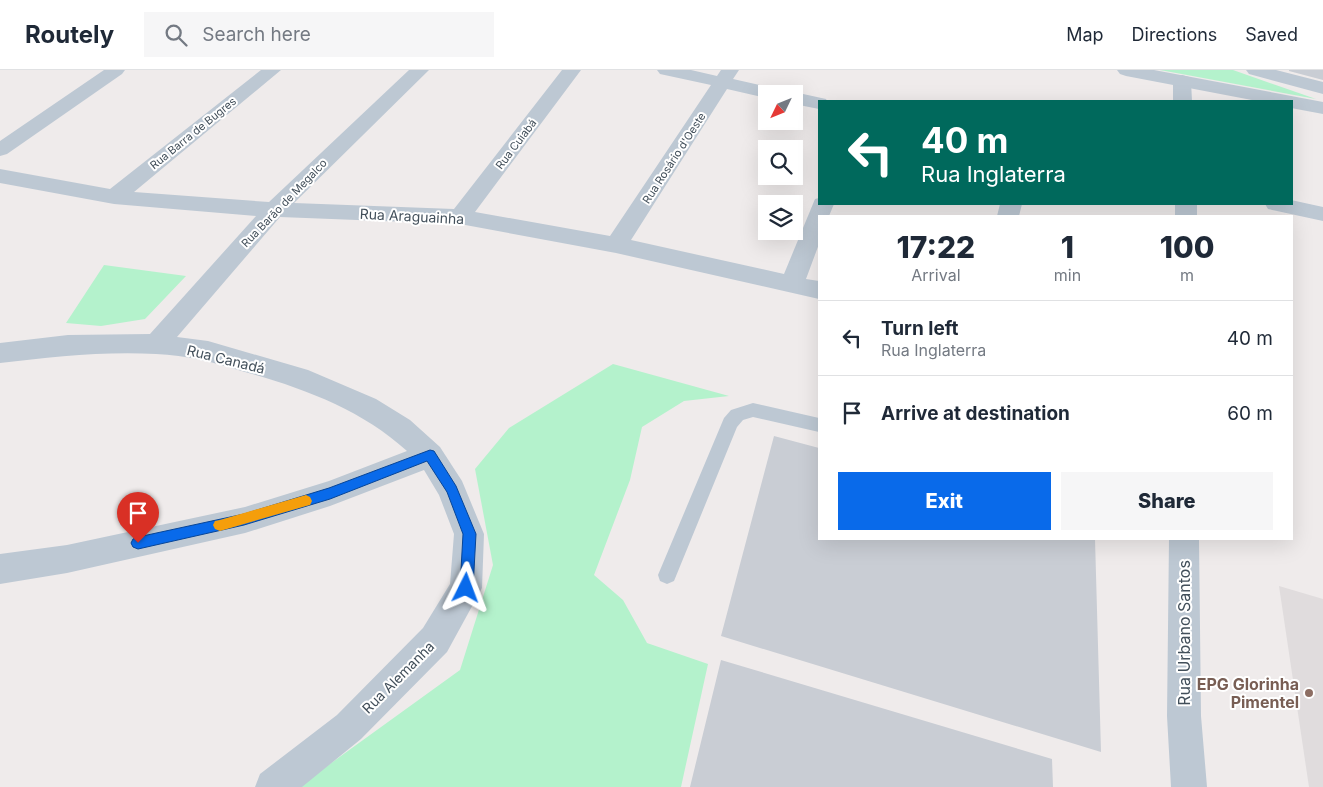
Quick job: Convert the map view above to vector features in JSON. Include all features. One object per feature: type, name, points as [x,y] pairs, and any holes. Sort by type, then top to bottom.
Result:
[{"type":"street","points":[[0,150],[116,70]]},
{"type":"street","name":"Rua Barra de Bugres","points":[[114,196],[272,70]]},
{"type":"street","name":"Rua Barão de Megalco","points":[[156,344],[274,210],[420,70]]},
{"type":"street","name":"Rua Cuiabá","points":[[460,217],[572,70]]},
{"type":"street","points":[[666,70],[726,76],[758,88]]},
{"type":"street","points":[[1126,70],[1280,100]]},
{"type":"street","points":[[1255,70],[1321,97]]},
{"type":"street","name":"Rua Rosário d'Oeste","points":[[616,245],[726,76]]},
{"type":"street","points":[[1182,81],[1183,100]]},
{"type":"street","points":[[1293,102],[1321,97]]},
{"type":"street","points":[[803,100],[818,103]]},
{"type":"street","name":"Rua Araguainha","points":[[0,176],[114,196],[274,210],[460,217],[616,245],[818,290]]},
{"type":"street","points":[[1281,205],[1323,214]]},
{"type":"street","points":[[792,284],[818,217]]},
{"type":"street","name":"Rua Canadá","points":[[0,353],[68,346],[156,344],[208,351],[299,378],[366,408],[400,428],[430,455]]},
{"type":"street","points":[[0,570],[67,559],[244,520],[330,493],[430,455]]},
{"type":"street","name":"Rua Alemanha","points":[[273,787],[348,727],[435,640],[466,588],[470,534],[452,490],[430,455]]},
{"type":"street","name":"Rua Urbano Santos","points":[[1184,540],[1184,716],[1189,787]]},
{"type":"lane","points":[[667,575],[730,423],[737,415],[753,410],[818,425]]},
{"type":"shaded area","name":"EPG Glorinha Pimentel","points":[[1279,586],[1323,599],[1323,787],[1309,787]]},
{"type":"green space","points":[[1160,70],[1233,70],[1316,99]]},
{"type":"green space","points":[[104,265],[186,276],[145,319],[101,326],[66,323]]},
{"type":"green space","points":[[613,364],[729,396],[684,401],[642,427],[630,480],[594,575],[623,600],[647,643],[708,664],[681,787],[298,787],[460,670],[493,565],[475,469],[509,428]]},
{"type":"building","points":[[1323,70],[1323,80],[1289,71]]},
{"type":"building","points":[[774,436],[818,448],[818,540],[1095,540],[1101,752],[721,636]]},
{"type":"building","points":[[721,660],[1052,759],[1053,787],[690,787]]},
{"type":"slow traffic","points":[[220,525],[244,520],[306,501]]},
{"type":"place","name":"EPG Glorinha Pimentel","points":[[1309,693]]},
{"type":"route","points":[[138,543],[244,520],[330,493],[430,455],[452,490],[470,534],[466,588]]}]
